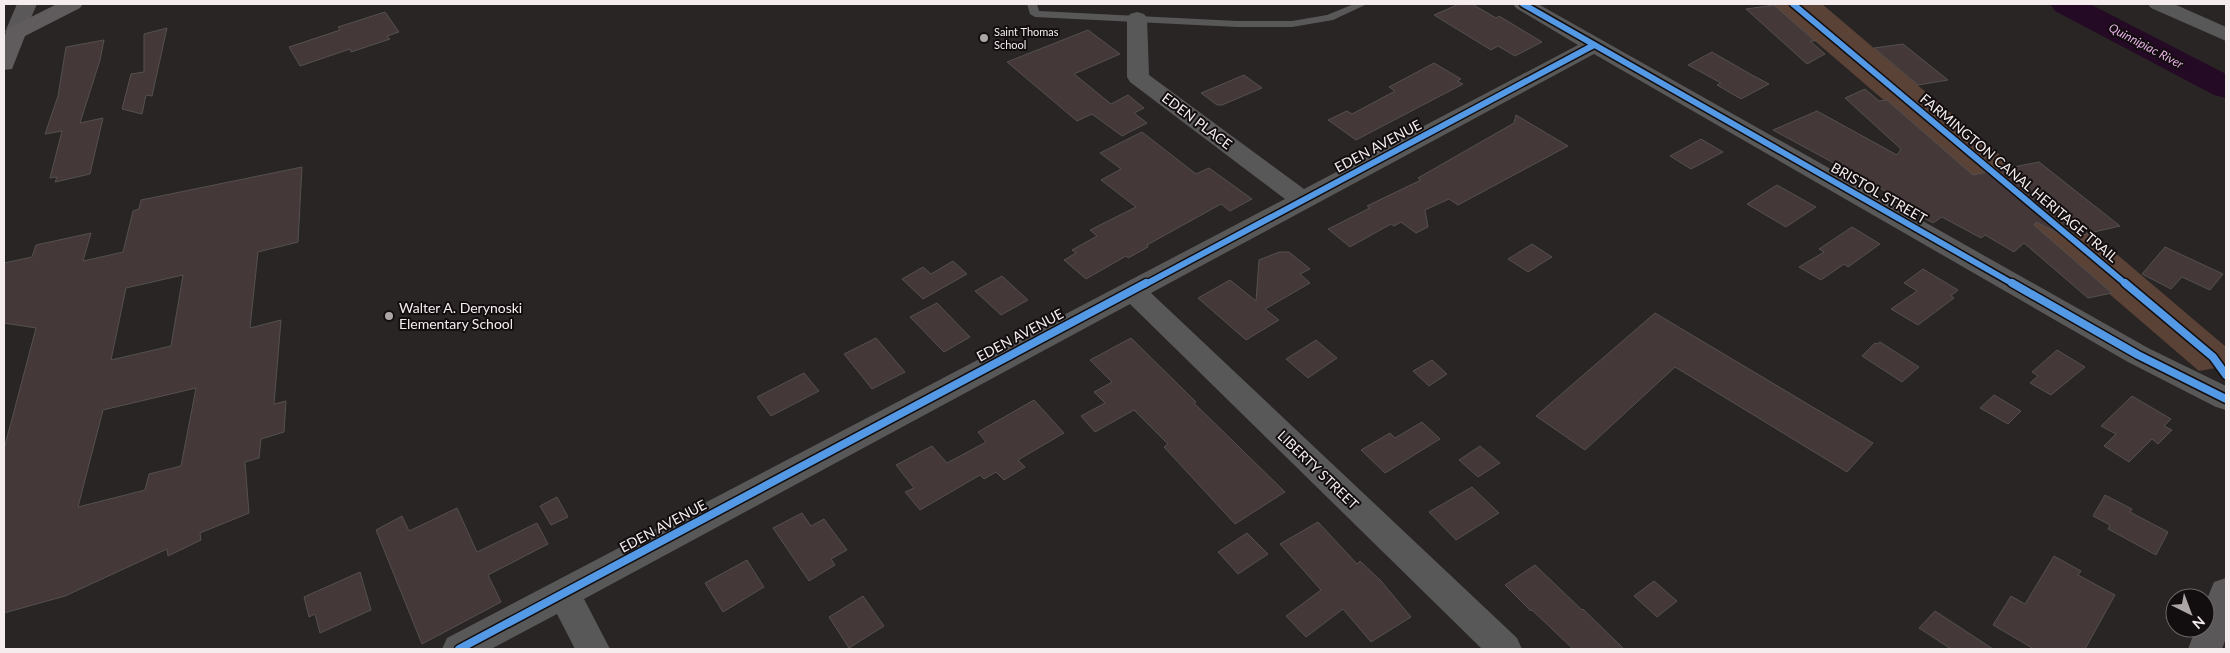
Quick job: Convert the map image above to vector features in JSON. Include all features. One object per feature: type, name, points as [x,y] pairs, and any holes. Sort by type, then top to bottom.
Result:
[{"type":"highway","points":[[4,64],[16,32],[73,4]]},
{"type":"main road","points":[[16,32],[27,4]]},
{"type":"main road","points":[[2206,649],[2226,592]]},
{"type":"street","name":"BRISTOL STREET","points":[[1523,4],[2138,355],[2226,399]]},
{"type":"street","points":[[2158,4],[2226,35]]},
{"type":"street","name":"EDEN PLACE","points":[[1137,18],[1138,78],[1303,200]]},
{"type":"street","name":"EDEN AVENUE","points":[[459,649],[1594,45]]},
{"type":"street","name":"LIBERTY STREET","points":[[1131,290],[1505,649]]},
{"type":"street","points":[[563,593],[593,649]]},
{"type":"lane","points":[[1032,4],[1035,14],[1292,24],[1329,18],[1362,4]]},
{"type":"shaded area","points":[[1772,4],[1822,4],[2226,347],[2226,366],[2199,371]]},
{"type":"building","points":[[1459,4],[1472,4],[1496,18],[1499,16],[1542,42],[1515,56],[1498,46],[1491,50],[1434,15]]},
{"type":"building","points":[[1774,5],[1815,41],[1810,41],[1825,54],[1807,64],[1746,9]]},
{"type":"building","points":[[385,12],[399,32],[387,36],[390,39],[351,52],[350,49],[300,66],[289,47],[340,30],[338,27]]},
{"type":"building","points":[[167,28],[152,96],[146,95],[142,114],[122,109],[131,74],[144,72],[144,34]]},
{"type":"building","points":[[1088,30],[1120,54],[1074,74],[1111,104],[1128,95],[1144,108],[1134,113],[1147,123],[1122,136],[1092,114],[1077,121],[1007,62]]},
{"type":"building","points":[[104,40],[100,60],[80,123],[103,118],[90,174],[55,182],[57,177],[50,178],[62,131],[45,134],[58,96],[66,47]]},
{"type":"building","points":[[1903,44],[1948,80],[1918,85],[1874,48]]},
{"type":"building","points":[[1712,52],[1769,84],[1741,99],[1717,85],[1721,83],[1688,65]]},
{"type":"building","points":[[1434,63],[1461,79],[1457,81],[1463,84],[1356,140],[1328,120],[1347,111],[1352,114],[1395,91],[1389,87]]},
{"type":"building","points":[[1244,75],[1262,88],[1222,105],[1217,105],[1201,93]]},
{"type":"building","points":[[1865,89],[1879,101],[1887,100],[1973,175],[2039,162],[2120,226],[2068,238],[2036,222],[2034,225],[2112,293],[2088,298],[2024,243],[2014,252],[1985,235],[1981,238],[1942,217],[1933,223],[1894,201],[1898,198],[1773,130],[1817,111],[1897,155],[1901,149],[1845,98]]},
{"type":"building","points":[[1516,115],[1568,146],[1458,205],[1449,199],[1425,210],[1428,227],[1416,233],[1401,222],[1394,226],[1391,224],[1350,247],[1328,229],[1370,208],[1367,206],[1421,180],[1418,178],[1514,123]]},
{"type":"building","points":[[1142,132],[1196,174],[1209,168],[1252,199],[1230,211],[1221,204],[1147,245],[1148,247],[1128,258],[1126,256],[1086,279],[1064,260],[1076,253],[1072,250],[1097,236],[1090,230],[1136,207],[1101,180],[1121,169],[1100,153]]},
{"type":"building","points":[[1701,139],[1723,152],[1691,169],[1670,156]]},
{"type":"building","points":[[302,167],[298,242],[258,252],[250,328],[281,320],[274,404],[286,401],[284,432],[261,439],[259,458],[245,462],[249,513],[200,533],[201,540],[168,556],[167,549],[65,596],[4,613],[4,449],[36,328],[4,323],[4,263],[32,257],[36,245],[91,233],[83,261],[123,252],[133,211],[139,209],[141,200]],"holes":[[[183,275],[171,346],[111,360],[126,288]],[[196,388],[181,466],[149,474],[145,490],[78,507],[103,410]]]},
{"type":"building","points":[[1777,185],[1816,207],[1786,227],[1747,204]]},
{"type":"building","points":[[1852,227],[1880,244],[1848,267],[1844,264],[1821,280],[1799,267],[1824,252],[1819,249]]},
{"type":"building","points":[[1532,244],[1552,257],[1528,272],[1508,259]]},
{"type":"building","points":[[2165,247],[2223,274],[2210,290],[2182,277],[2171,289],[2142,274]]},
{"type":"building","points":[[1279,252],[1289,252],[1310,269],[1300,274],[1310,283],[1265,309],[1279,320],[1246,340],[1198,298],[1230,280],[1256,301],[1259,260]]},
{"type":"building","points":[[953,261],[967,274],[923,299],[902,279],[923,267],[931,274]]},
{"type":"building","points":[[1923,269],[1958,290],[1951,296],[1954,298],[1918,325],[1891,309],[1917,291],[1904,283]]},
{"type":"building","points":[[1002,276],[1028,300],[1001,315],[975,291]]},
{"type":"building","points":[[937,303],[970,337],[944,352],[910,317]]},
{"type":"building","points":[[1655,313],[1873,443],[1847,472],[1675,367],[1585,450],[1536,416]]},
{"type":"building","points":[[876,338],[905,372],[872,389],[844,354]]},
{"type":"building","points":[[1131,338],[1285,492],[1235,524],[1164,447],[1168,444],[1134,410],[1095,432],[1081,416],[1105,403],[1094,392],[1112,382],[1090,360]]},
{"type":"building","points":[[1316,340],[1337,358],[1308,378],[1286,359]]},
{"type":"building","points":[[1880,342],[1919,367],[1902,382],[1862,356],[1875,343]]},
{"type":"building","points":[[2057,350],[2085,367],[2051,395],[2030,383],[2038,376],[2032,372]]},
{"type":"building","points":[[1432,360],[1447,374],[1429,386],[1413,371]]},
{"type":"building","points":[[804,373],[819,391],[771,416],[757,397]]},
{"type":"building","points":[[1994,395],[2021,411],[2008,424],[1980,408]]},
{"type":"building","points":[[2132,396],[2171,419],[2164,426],[2172,430],[2158,444],[2152,439],[2129,462],[2104,446],[2116,434],[2101,426]]},
{"type":"building","points":[[1034,400],[1064,433],[1018,460],[1025,467],[1004,480],[996,472],[984,479],[980,475],[920,510],[905,492],[914,488],[896,465],[932,446],[947,463],[986,442],[978,432]]},
{"type":"building","points":[[1422,422],[1440,439],[1385,473],[1361,450],[1390,433],[1395,438]]},
{"type":"building","points":[[1480,446],[1500,463],[1478,477],[1459,460]]},
{"type":"building","points":[[1472,487],[1499,513],[1456,540],[1429,512]]},
{"type":"building","points":[[2105,495],[2132,509],[2130,512],[2168,532],[2156,555],[2108,529],[2110,525],[2093,516]]},
{"type":"building","points":[[557,497],[568,517],[551,525],[540,506]]},
{"type":"building","points":[[457,508],[477,552],[537,523],[548,544],[488,575],[501,602],[422,644],[376,530],[402,516],[409,531]]},
{"type":"building","points":[[802,513],[811,526],[824,519],[847,550],[831,559],[835,565],[809,581],[773,528]]},
{"type":"building","points":[[1318,522],[1357,564],[1360,561],[1381,581],[1411,617],[1371,642],[1343,609],[1306,637],[1286,616],[1321,590],[1280,544]]},
{"type":"building","points":[[1247,533],[1268,554],[1238,574],[1218,552]]},
{"type":"building","points":[[2054,556],[2081,571],[2078,575],[2115,595],[2085,649],[2034,649],[1993,625],[2011,596],[2025,604]]},
{"type":"building","points":[[747,560],[764,587],[723,612],[705,583]]},
{"type":"building","points":[[1535,565],[1624,649],[1573,649],[1531,611],[1505,585]]},
{"type":"building","points":[[360,572],[371,610],[320,633],[315,614],[309,617],[304,597]]},
{"type":"building","points":[[1654,581],[1677,601],[1657,617],[1634,596]]},
{"type":"building","points":[[863,596],[884,626],[849,648],[829,617]]},
{"type":"building","points":[[1935,611],[1993,649],[1951,649],[1919,628]]},
{"type":"waterway","name":"Quinnipiac River","points":[[2066,4],[2226,88]]},
{"type":"cycle path","points":[[1523,4],[2138,355],[2226,399]]},
{"type":"cycle path","name":"FARMINGTON CANAL HERITAGE TRAIL","points":[[1793,4],[2213,357],[2226,375]]},
{"type":"cycle path","points":[[459,649],[1594,45]]},
{"type":"place","name":"Saint Thomas School","points":[[984,38]]},
{"type":"place","name":"Walter A. Derynoski Elementary School","points":[[389,316]]}]
